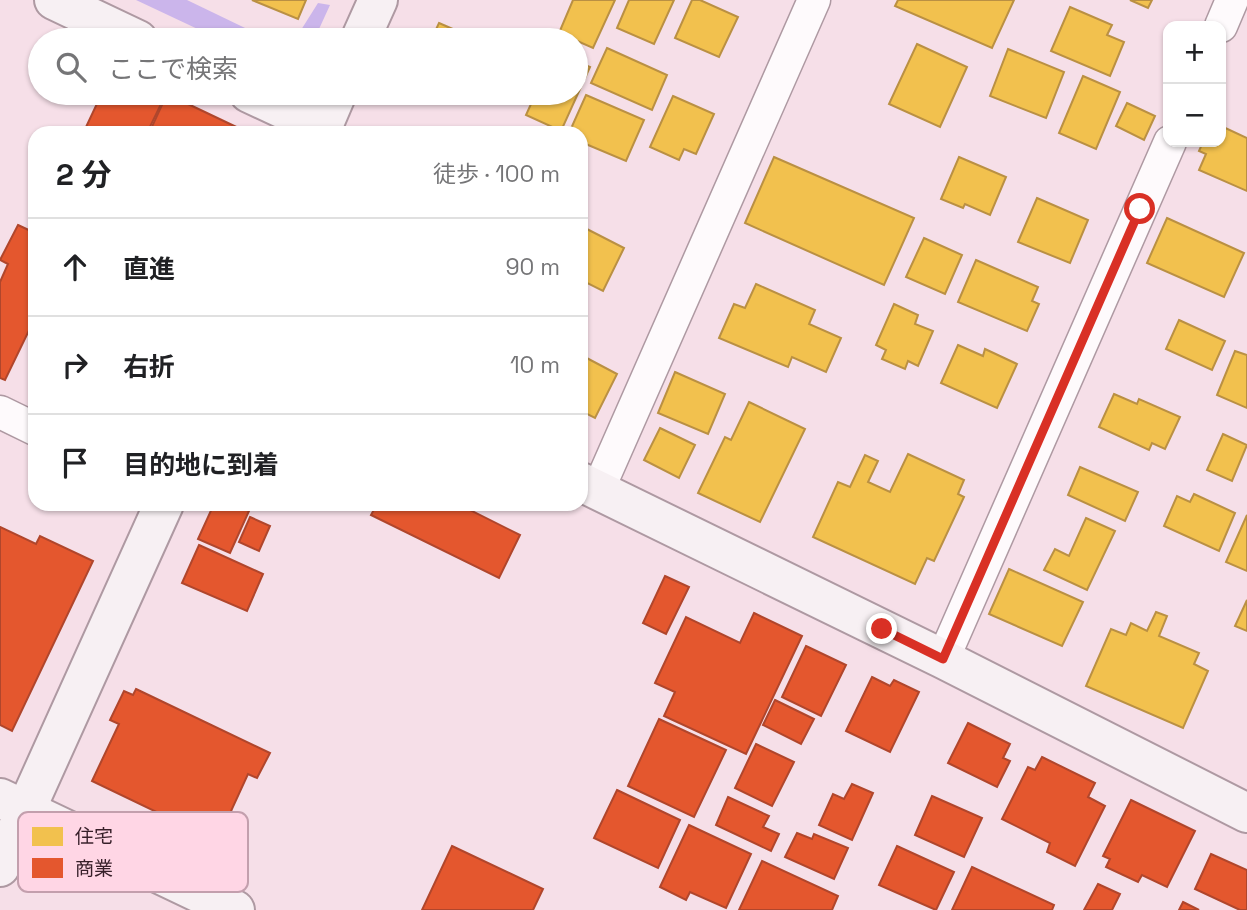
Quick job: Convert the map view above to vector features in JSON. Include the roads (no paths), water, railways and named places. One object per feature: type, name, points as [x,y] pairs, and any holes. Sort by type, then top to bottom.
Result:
[{"type":"street","points":[[54,0],[113,28]]},
{"type":"street","points":[[365,28],[378,0]]},
{"type":"street","points":[[814,0],[589,486],[943,659],[1247,813]]},
{"type":"street","points":[[1223,21],[1232,0]]},
{"type":"street","points":[[272,105],[313,126]]},
{"type":"street","points":[[323,126],[332,105]]},
{"type":"street","points":[[943,659],[1168,147]]},
{"type":"street","points":[[0,412],[28,426]]},
{"type":"street","points":[[0,867],[13,804],[160,511]]},
{"type":"street","points":[[13,804],[30,812]]},
{"type":"street","points":[[197,892],[235,910]]}]
